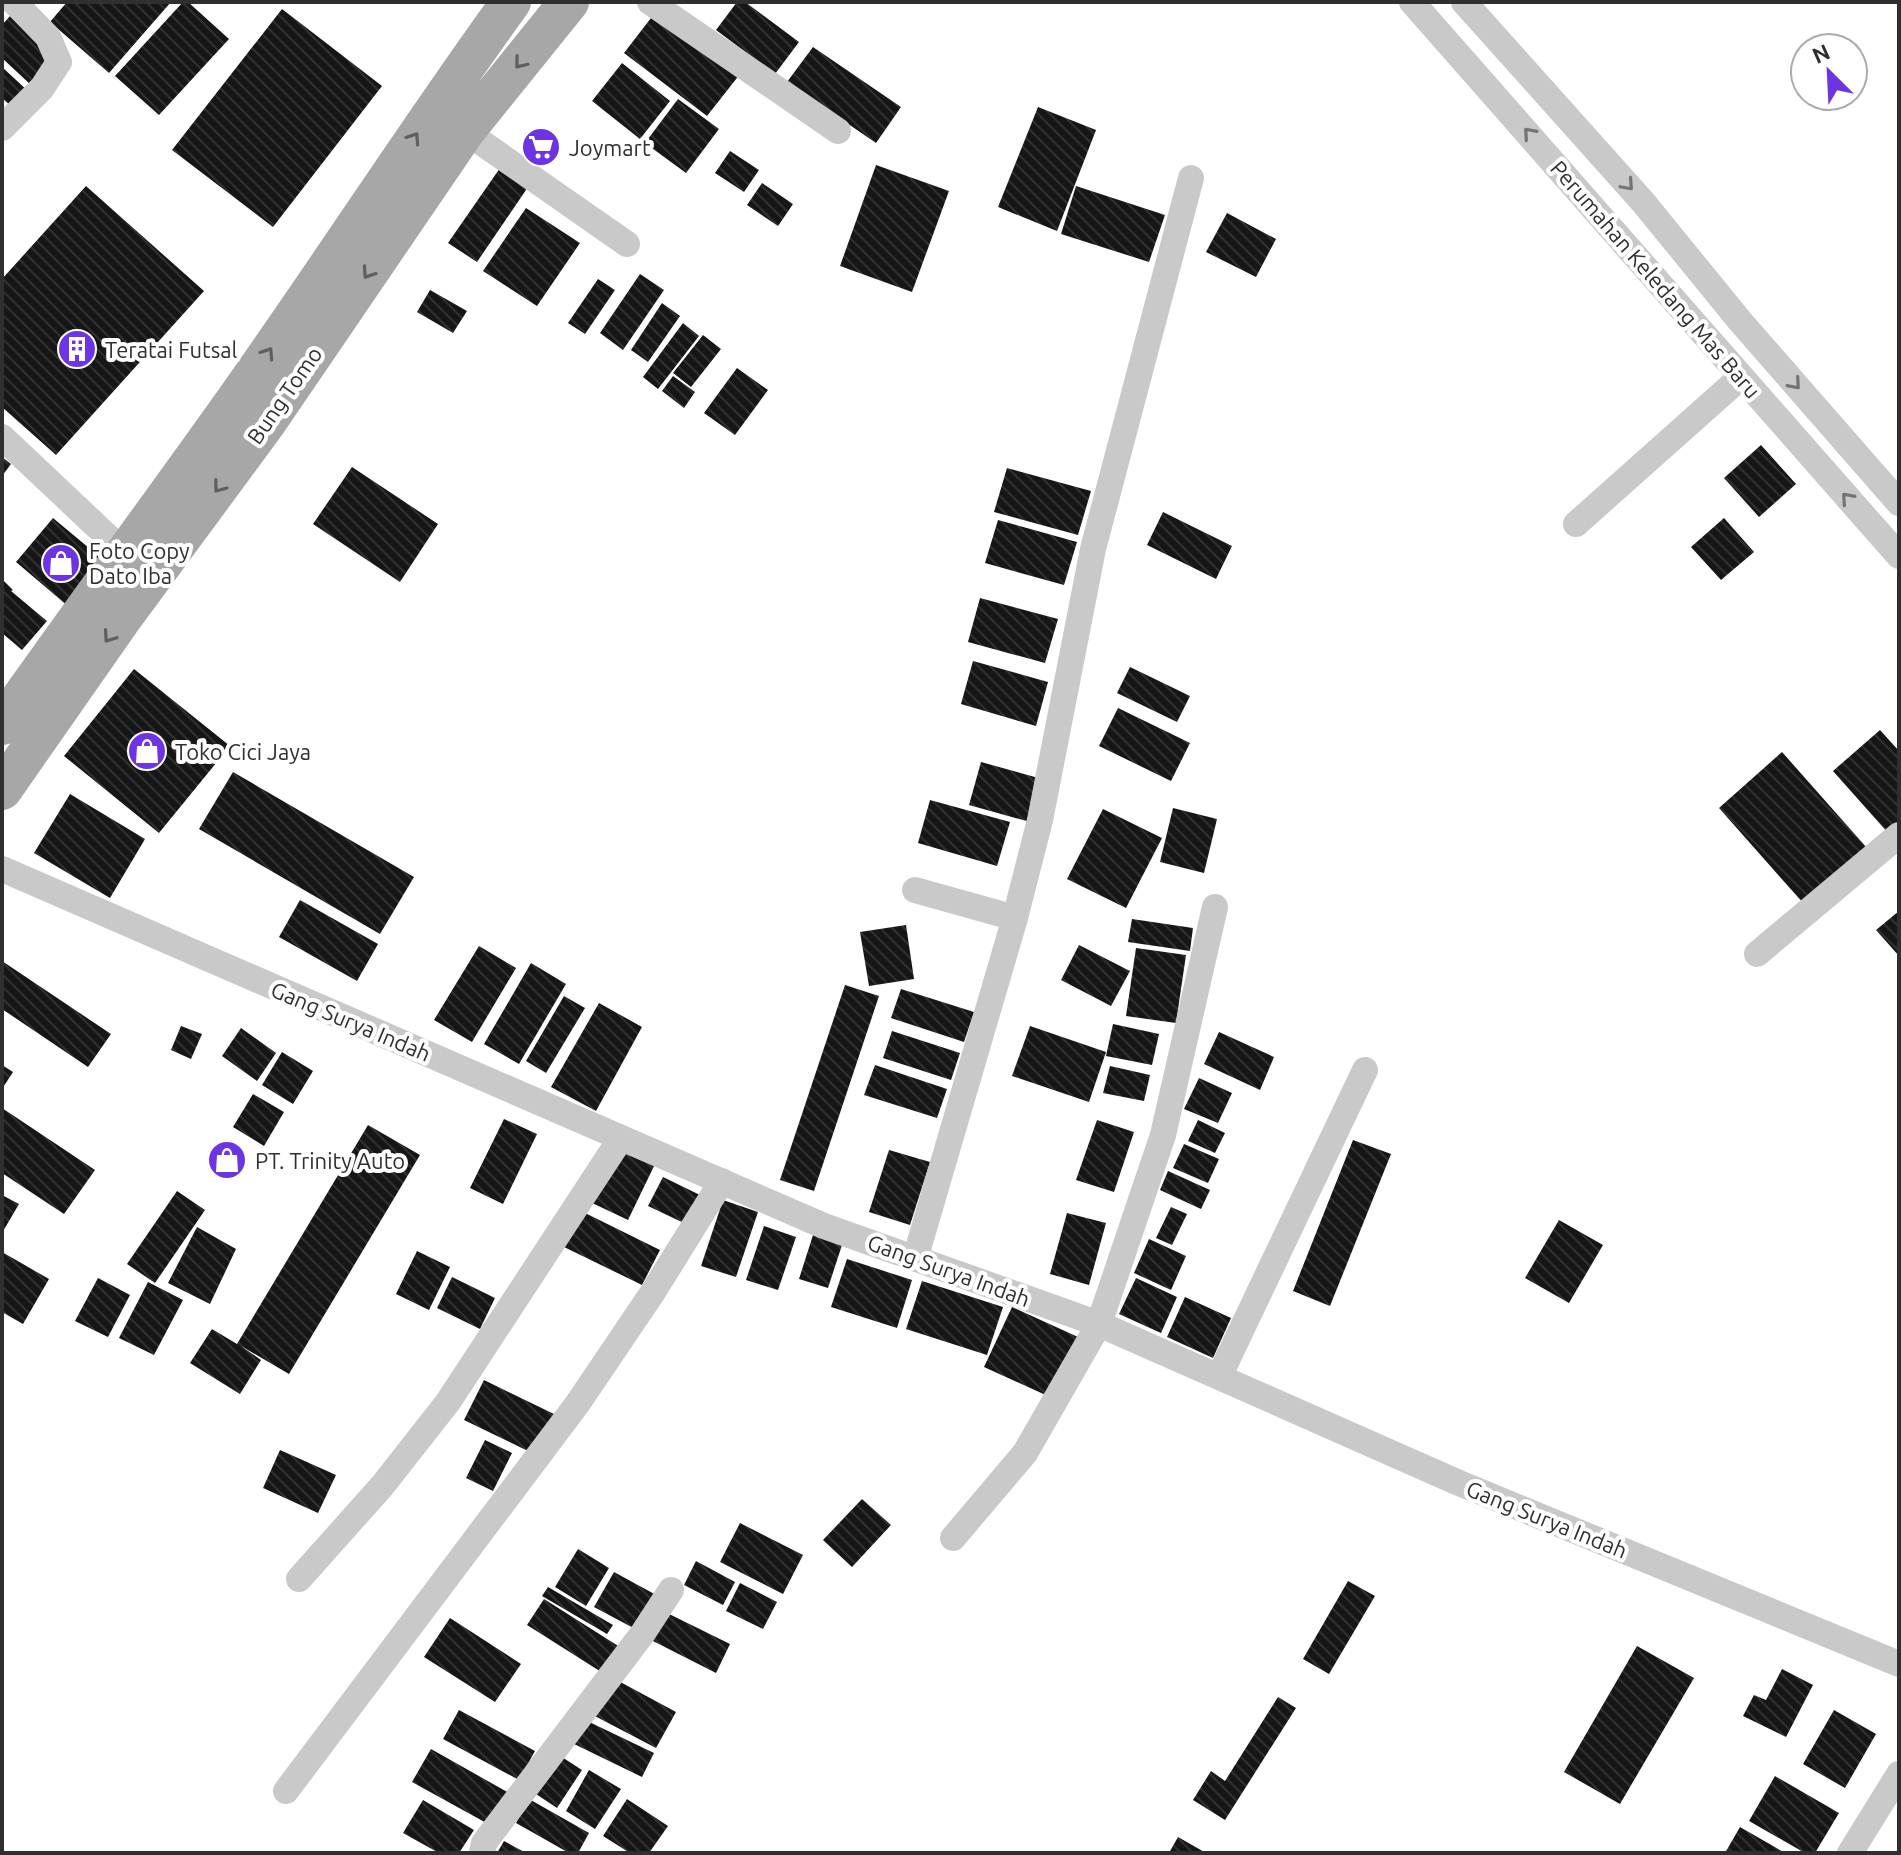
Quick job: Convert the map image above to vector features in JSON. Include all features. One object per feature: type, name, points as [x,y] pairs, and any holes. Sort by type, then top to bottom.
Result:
[{"type":"main road","name":"Bung Tomo","points":[[251,411],[432,111],[511,2]]},
{"type":"main road","name":"Bung Tomo","points":[[2,725],[139,563],[251,411],[566,3]]},
{"type":"main road","name":"Bung Tomo","points":[[2,790],[139,563]]},
{"type":"street","points":[[2,128],[42,88],[59,62],[48,37],[14,2]]},
{"type":"street","points":[[650,2],[838,131]]},
{"type":"street","name":"Perumahan Keledang Mas Baru","points":[[1412,2],[1899,556]]},
{"type":"street","points":[[1464,2],[1643,202],[1740,321],[1899,503]]},
{"type":"street","points":[[465,131],[627,244]]},
{"type":"street","points":[[915,1259],[1015,918],[1040,820],[1093,549],[1191,178]]},
{"type":"street","points":[[1713,346],[1740,321]]},
{"type":"street","points":[[1576,524],[1741,377]]},
{"type":"street","points":[[2,437],[139,563]]},
{"type":"street","points":[[1757,954],[1899,835]]},
{"type":"street","name":"Gang Surya Indah","points":[[2,869],[824,1226],[1099,1324],[1459,1483],[1899,1664]]},
{"type":"street","points":[[915,890],[1015,918]]},
{"type":"street","points":[[953,1538],[1025,1453],[1099,1324],[1163,1135],[1215,907]]},
{"type":"street","points":[[1219,1377],[1365,1070]]},
{"type":"street","points":[[299,1579],[382,1486],[448,1402],[621,1138]]},
{"type":"street","points":[[286,1791],[578,1403],[653,1292],[722,1181]]},
{"type":"street","points":[[482,1853],[484,1843],[643,1633],[671,1590]]},
{"type":"street","points":[[1850,1853],[1899,1774]]},
{"type":"building","points":[[67,2],[171,2],[109,73],[50,22]]},
{"type":"building","points":[[183,2],[188,2],[229,39],[159,115],[115,76]]},
{"type":"building","points":[[737,2],[745,2],[799,42],[775,74],[716,30]]},
{"type":"building","points":[[661,5],[744,69],[707,116],[624,53]]},
{"type":"building","points":[[282,9],[382,86],[273,227],[172,150]]},
{"type":"building","points":[[10,16],[56,59],[31,85],[2,58],[2,25]]},
{"type":"building","points":[[813,47],[901,107],[876,143],[787,82]]},
{"type":"building","points":[[622,63],[670,101],[640,139],[592,101]]},
{"type":"building","points":[[2,67],[29,92],[13,108],[2,98]]},
{"type":"building","points":[[678,99],[719,129],[686,173],[645,143]]},
{"type":"building","points":[[1038,107],[1096,130],[1057,231],[998,207]]},
{"type":"building","points":[[730,151],[759,170],[744,192],[715,173]]},
{"type":"building","points":[[876,165],[949,191],[912,292],[840,266]]},
{"type":"building","points":[[500,168],[528,187],[477,262],[448,243]]},
{"type":"building","points":[[762,183],[793,204],[778,226],[747,205]]},
{"type":"building","name":"Teratai Futsal","points":[[86,186],[204,291],[56,455],[2,407],[2,279]]},
{"type":"building","points":[[1076,186],[1165,215],[1149,262],[1061,234]]},
{"type":"building","points":[[526,208],[580,243],[537,306],[483,271]]},
{"type":"building","points":[[1227,213],[1276,239],[1256,277],[1206,252]]},
{"type":"building","points":[[640,274],[664,290],[623,350],[600,333]]},
{"type":"building","points":[[598,279],[615,290],[585,334],[568,323]]},
{"type":"building","points":[[430,290],[467,311],[453,333],[417,312]]},
{"type":"building","points":[[662,303],[680,316],[648,362],[631,350]]},
{"type":"building","points":[[683,323],[699,336],[658,389],[643,377]]},
{"type":"building","points":[[703,335],[721,349],[691,387],[673,373]]},
{"type":"building","points":[[737,368],[768,390],[735,435],[704,413]]},
{"type":"building","points":[[673,376],[695,392],[684,408],[662,391]]},
{"type":"building","points":[[1761,445],[1796,484],[1759,517],[1724,478]]},
{"type":"building","points":[[2,457],[11,464],[2,476]]},
{"type":"building","points":[[352,467],[438,524],[400,582],[313,524]]},
{"type":"building","points":[[1007,468],[1091,491],[1078,535],[994,512]]},
{"type":"building","points":[[1163,512],[1232,546],[1216,579],[1147,545]]},
{"type":"building","name":"Foto Copy Dato Iba","points":[[53,518],[107,563],[69,607],[16,562]]},
{"type":"building","points":[[1724,518],[1754,552],[1721,580],[1691,547]]},
{"type":"building","points":[[998,520],[1077,542],[1064,585],[985,563]]},
{"type":"building","points":[[2,579],[11,591],[47,621],[22,650],[2,633]]},
{"type":"building","points":[[980,598],[1058,619],[1045,663],[968,642]]},
{"type":"building","points":[[973,661],[1048,682],[1036,726],[961,704]]},
{"type":"building","points":[[1130,667],[1190,696],[1177,722],[1117,693]]},
{"type":"building","name":"Toko Cici Jaya","points":[[134,669],[230,746],[159,833],[64,756]]},
{"type":"building","points":[[1118,708],[1190,743],[1171,781],[1099,746]]},
{"type":"building","points":[[1880,730],[1899,751],[1899,826],[1889,834],[1833,771]]},
{"type":"building","points":[[1782,752],[1867,848],[1804,904],[1719,808]]},
{"type":"building","points":[[981,762],[1042,779],[1030,822],[969,805]]},
{"type":"building","points":[[233,772],[414,877],[380,934],[199,829]]},
{"type":"building","points":[[70,794],[145,839],[110,898],[34,853]]},
{"type":"building","points":[[930,800],[1010,822],[997,866],[918,843]]},
{"type":"building","points":[[1173,808],[1217,819],[1204,873],[1160,862]]},
{"type":"building","points":[[1103,809],[1162,838],[1126,908],[1067,879]]},
{"type":"building","points":[[300,900],[378,944],[357,981],[279,937]]},
{"type":"building","points":[[1899,911],[1899,956],[1876,930]]},
{"type":"building","points":[[1132,919],[1193,928],[1190,951],[1128,942]]},
{"type":"building","points":[[906,925],[914,979],[869,986],[860,932]]},
{"type":"building","points":[[1079,945],[1130,971],[1111,1006],[1061,980]]},
{"type":"building","points":[[479,946],[516,968],[472,1042],[434,1020]]},
{"type":"building","points":[[1136,948],[1186,955],[1176,1023],[1126,1016]]},
{"type":"building","points":[[2,961],[111,1034],[88,1067],[2,1009]]},
{"type":"building","points":[[531,963],[566,984],[519,1064],[484,1044]]},
{"type":"building","points":[[845,985],[879,996],[814,1191],[780,1180]]},
{"type":"building","points":[[901,989],[974,1012],[964,1042],[891,1018]]},
{"type":"building","points":[[564,996],[585,1008],[546,1073],[526,1061]]},
{"type":"building","points":[[599,1003],[642,1027],[596,1111],[551,1087]]},
{"type":"building","points":[[1113,1024],[1159,1034],[1152,1065],[1106,1056]]},
{"type":"building","points":[[181,1026],[202,1034],[191,1059],[171,1050]]},
{"type":"building","points":[[1030,1026],[1106,1052],[1089,1102],[1012,1076]]},
{"type":"building","points":[[241,1028],[276,1053],[257,1081],[222,1056]]},
{"type":"building","points":[[892,1031],[960,1053],[951,1080],[883,1058]]},
{"type":"building","points":[[1219,1032],[1274,1057],[1260,1090],[1204,1064]]},
{"type":"building","points":[[282,1052],[313,1071],[293,1104],[262,1085]]},
{"type":"building","points":[[2,1065],[13,1072],[2,1089]]},
{"type":"building","points":[[875,1065],[947,1089],[937,1118],[864,1095]]},
{"type":"building","points":[[1110,1066],[1150,1075],[1144,1101],[1103,1093]]},
{"type":"building","points":[[1199,1078],[1232,1093],[1218,1123],[1184,1109]]},
{"type":"building","points":[[253,1094],[284,1112],[264,1146],[233,1127]]},
{"type":"building","points":[[2,1108],[95,1170],[64,1214],[2,1173]]},
{"type":"building","points":[[504,1119],[537,1134],[503,1204],[470,1188]]},
{"type":"building","points":[[1097,1120],[1134,1132],[1114,1192],[1076,1180]]},
{"type":"building","points":[[1198,1120],[1225,1133],[1215,1153],[1188,1141]]},
{"type":"building","points":[[368,1125],[420,1155],[289,1374],[241,1346],[261,1360],[240,1394],[190,1363],[212,1329],[237,1344]]},
{"type":"building","points":[[1353,1140],[1391,1154],[1330,1306],[1293,1291]]},
{"type":"building","points":[[620,1144],[656,1162],[628,1220],[590,1202]]},
{"type":"building","points":[[1184,1144],[1219,1159],[1208,1183],[1173,1168]]},
{"type":"building","points":[[889,1150],[930,1162],[910,1225],[869,1212]]},
{"type":"building","points":[[1168,1171],[1210,1190],[1201,1209],[1160,1190]]},
{"type":"building","points":[[663,1177],[700,1195],[686,1224],[648,1206]]},
{"type":"building","points":[[177,1191],[205,1210],[155,1283],[127,1264]]},
{"type":"building","points":[[2,1195],[19,1204],[2,1233]]},
{"type":"building","points":[[723,1200],[758,1212],[736,1277],[701,1266]]},
{"type":"building","points":[[1171,1207],[1187,1214],[1172,1245],[1156,1238]]},
{"type":"building","points":[[579,1210],[660,1250],[642,1285],[562,1246]]},
{"type":"building","points":[[1067,1213],[1106,1223],[1089,1285],[1050,1274]]},
{"type":"building","points":[[1559,1220],[1603,1245],[1569,1303],[1525,1278]]},
{"type":"building","points":[[764,1226],[796,1237],[778,1290],[746,1280]]},
{"type":"building","points":[[197,1227],[236,1249],[210,1304],[168,1283]]},
{"type":"building","points":[[813,1235],[842,1245],[828,1288],[799,1279]]},
{"type":"building","points":[[1149,1239],[1186,1256],[1171,1290],[1134,1273]]},
{"type":"building","points":[[417,1251],[450,1267],[429,1310],[396,1294]]},
{"type":"building","points":[[2,1252],[49,1279],[23,1324],[2,1312]]},
{"type":"building","points":[[847,1259],[912,1280],[897,1328],[831,1307]]},
{"type":"building","points":[[452,1277],[495,1298],[480,1329],[437,1308]]},
{"type":"building","points":[[98,1278],[130,1295],[108,1337],[75,1321]]},
{"type":"building","points":[[1136,1278],[1177,1297],[1161,1333],[1119,1314]]},
{"type":"building","points":[[922,1281],[1003,1307],[987,1355],[906,1329]]},
{"type":"building","points":[[148,1282],[183,1300],[154,1355],[119,1338]]},
{"type":"building","points":[[1185,1297],[1231,1318],[1213,1358],[1167,1337]]},
{"type":"building","points":[[1012,1307],[1078,1337],[1050,1397],[984,1367]]},
{"type":"building","points":[[484,1380],[554,1414],[534,1454],[464,1420]]},
{"type":"building","points":[[485,1440],[512,1453],[493,1491],[466,1478]]},
{"type":"building","points":[[280,1450],[336,1475],[318,1513],[263,1488]]},
{"type":"building","points":[[862,1499],[891,1525],[852,1567],[823,1540]]},
{"type":"building","points":[[740,1523],[803,1555],[783,1594],[720,1562]]},
{"type":"building","points":[[578,1549],[609,1568],[586,1606],[555,1587]]},
{"type":"building","points":[[696,1561],[735,1582],[723,1605],[684,1585]]},
{"type":"building","points":[[614,1572],[658,1596],[639,1631],[594,1607]]},
{"type":"building","points":[[1348,1581],[1375,1596],[1329,1674],[1303,1659]]},
{"type":"building","points":[[740,1583],[777,1602],[763,1629],[726,1611]]},
{"type":"building","points":[[548,1587],[613,1625],[607,1634],[542,1596]]},
{"type":"building","points":[[544,1599],[623,1649],[606,1675],[527,1625]]},
{"type":"building","points":[[665,1612],[730,1644],[716,1673],[651,1640]]},
{"type":"building","points":[[450,1618],[521,1664],[495,1702],[424,1657]]},
{"type":"building","points":[[1637,1646],[1694,1678],[1620,1804],[1564,1772]]},
{"type":"building","points":[[1782,1669],[1813,1685],[1786,1737],[1743,1716],[1754,1695],[1766,1700]]},
{"type":"building","points":[[611,1677],[676,1712],[656,1748],[591,1714]]},
{"type":"building","points":[[1278,1697],[1296,1708],[1225,1820],[1193,1800],[1211,1771],[1225,1781]]},
{"type":"building","points":[[459,1710],[535,1751],[519,1780],[443,1739]]},
{"type":"building","points":[[1834,1710],[1876,1734],[1845,1788],[1803,1764]]},
{"type":"building","points":[[583,1719],[654,1753],[642,1777],[572,1743]]},
{"type":"building","points":[[431,1749],[509,1793],[490,1825],[412,1782]]},
{"type":"building","points":[[554,1752],[582,1770],[557,1808],[530,1790]]},
{"type":"building","points":[[589,1770],[621,1789],[595,1829],[566,1811]]},
{"type":"building","points":[[1775,1776],[1839,1813],[1815,1853],[1805,1853],[1749,1821]]},
{"type":"building","points":[[529,1799],[589,1833],[578,1853],[569,1853],[516,1823]]},
{"type":"building","points":[[627,1799],[668,1826],[649,1853],[630,1853],[603,1836]]},
{"type":"building","points":[[423,1800],[474,1830],[459,1853],[439,1853],[403,1833]]},
{"type":"building","points":[[1740,1827],[1785,1853],[1725,1853]]},
{"type":"building","points":[[1178,1837],[1206,1853],[1169,1853]]},
{"type":"building","points":[[504,1841],[526,1853],[497,1853]]},
{"type":"place","name":"Joymart","points":[[541,147]]},
{"type":"place","name":"Teratai Futsal","points":[[77,349]]},
{"type":"place","name":"Foto Copy Dato Iba","points":[[61,563]]},
{"type":"place","name":"Toko Cici Jaya","points":[[147,751]]},
{"type":"place","name":"PT. Trinity Auto","points":[[227,1160]]}]
